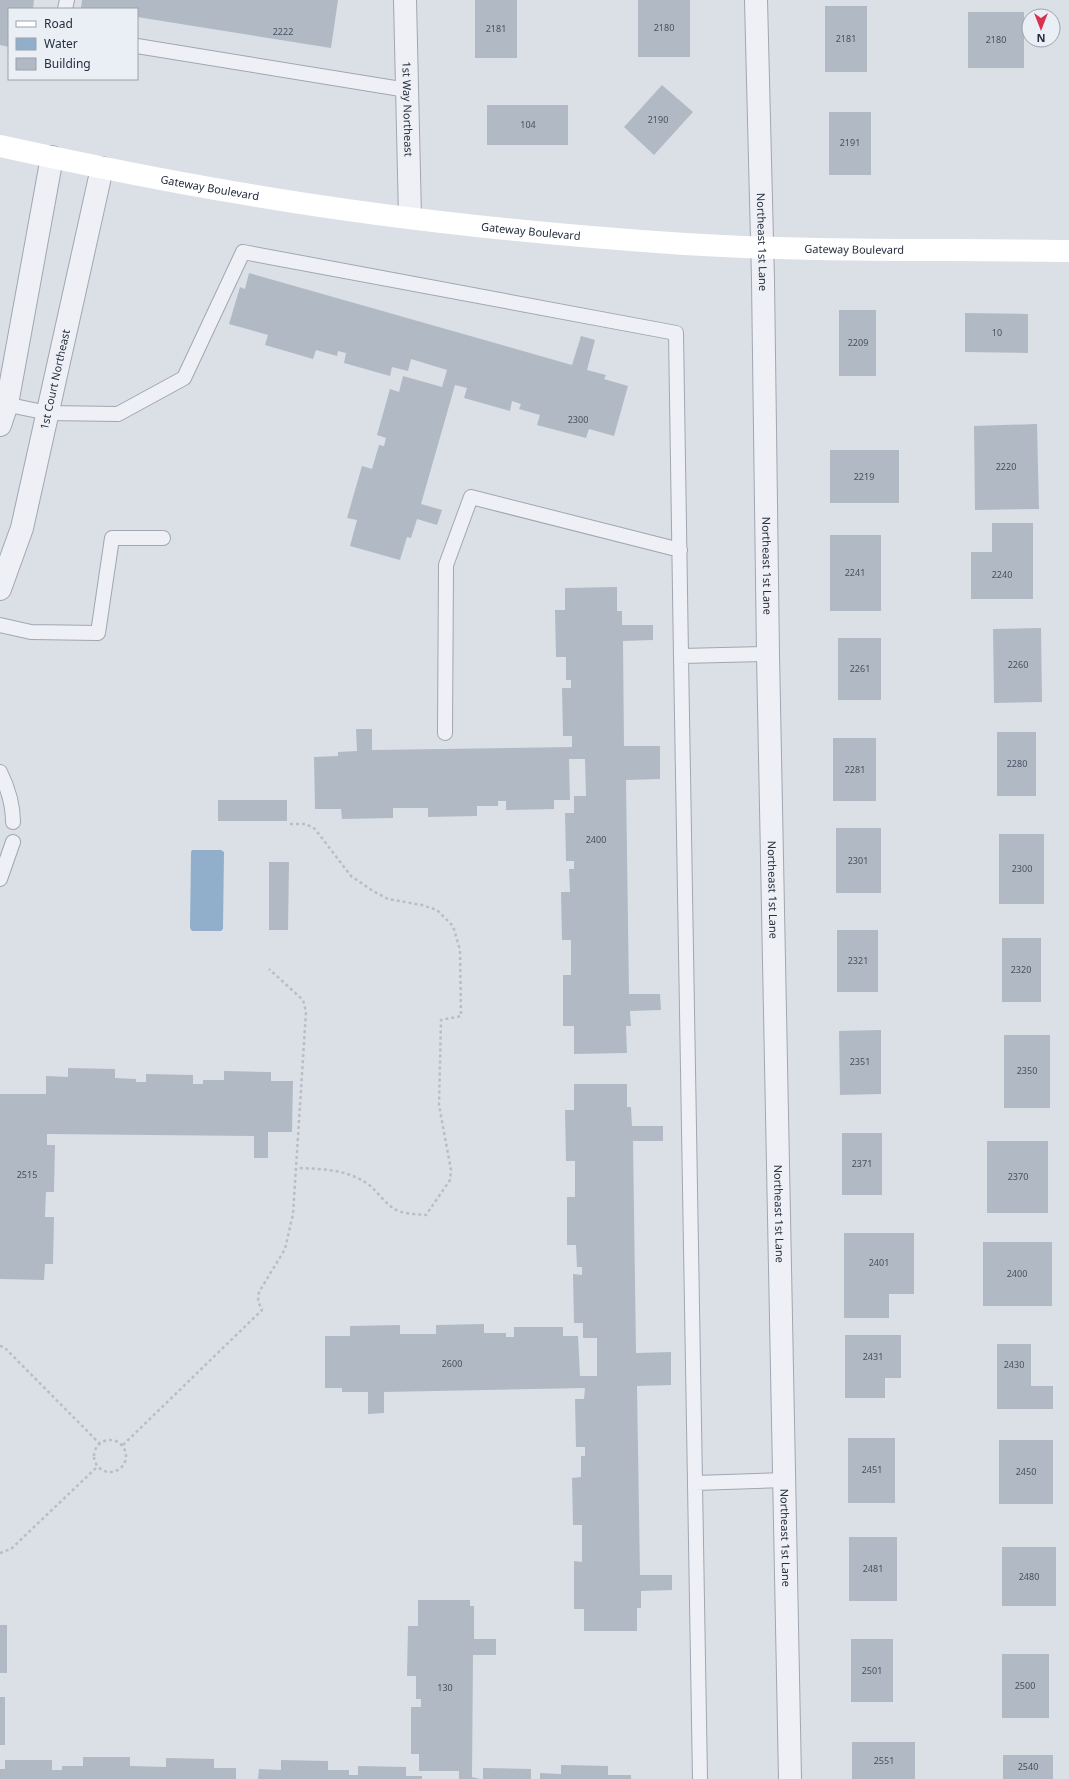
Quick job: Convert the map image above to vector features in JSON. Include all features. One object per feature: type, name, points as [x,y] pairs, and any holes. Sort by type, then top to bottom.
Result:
[{"type":"main road","name":"Gateway Boulevard","points":[[0,146],[102,168],[236,193],[410,217],[586,236],[762,248],[1069,251]]},
{"type":"street","name":"1st Way Northeast","points":[[405,0],[410,217]]},
{"type":"street","name":"Northeast 1st Lane","points":[[756,0],[762,248],[768,654],[790,1779]]},
{"type":"street","points":[[0,425],[3,403],[52,158]]},
{"type":"street","name":"1st Court Northeast","points":[[0,589],[22,528],[102,168]]},
{"type":"lane","points":[[138,46],[407,90]]},
{"type":"lane","points":[[3,403],[48,413],[118,414],[184,378],[243,252],[676,333],[700,1779]]},
{"type":"lane","points":[[445,733],[446,565],[471,497],[680,550]]},
{"type":"lane","points":[[0,626],[31,632],[98,633],[112,538],[163,538]]},
{"type":"lane","points":[[681,656],[768,654]]},
{"type":"lane","points":[[0,772],[10,798],[12,822]]},
{"type":"lane","points":[[0,880],[10,854],[12,842]]},
{"type":"lane","points":[[696,1483],[784,1480]]},
{"type":"path","points":[[290,824],[306,824],[315,829],[351,876],[373,891],[388,899],[422,905],[437,910],[453,926],[460,950],[461,1016],[441,1020],[439,1105],[450,1156],[450,1180],[426,1216],[408,1214],[393,1209],[369,1184],[351,1175],[333,1170],[297,1168]]},
{"type":"path","points":[[123,1445],[262,1310],[258,1301],[260,1292],[285,1249],[294,1214],[306,1012],[303,1000],[269,969]]},
{"type":"path","points":[[0,1346],[4,1347],[100,1444]]},
{"type":"path","points":[[106,1440],[117,1440],[123,1445],[126,1451],[126,1457],[122,1468],[108,1472],[98,1466],[95,1454],[96,1447],[106,1440]]},
{"type":"path","points":[[0,1554],[11,1549],[98,1466]]},
{"type":"water","points":[[192,850],[221,850],[224,852],[223,929],[221,931],[192,931],[190,928]]},
{"type":"building","points":[[0,0],[34,0],[33,8],[8,8],[8,47],[0,45]]},
{"type":"building","points":[[82,0],[338,0],[331,48],[138,17],[138,8],[81,8]]},
{"type":"building","points":[[475,0],[517,0],[517,58],[475,58]]},
{"type":"building","points":[[638,0],[690,0],[690,57],[638,57]]},
{"type":"building","points":[[825,6],[867,6],[867,72],[825,72]]},
{"type":"building","points":[[968,12],[1021,12],[1021,48],[1024,48],[1024,68],[968,68]]},
{"type":"building","points":[[662,85],[693,112],[654,155],[624,127]]},
{"type":"building","points":[[487,105],[568,105],[568,145],[487,145]]},
{"type":"building","points":[[829,112],[871,112],[871,175],[829,175]]},
{"type":"building","points":[[249,273],[572,365],[581,336],[595,340],[587,370],[606,375],[604,379],[628,386],[614,436],[589,429],[586,438],[537,425],[540,415],[519,409],[521,404],[512,401],[510,411],[464,398],[467,388],[455,385],[421,504],[442,510],[437,525],[417,519],[411,538],[407,537],[400,560],[350,546],[357,520],[347,518],[362,466],[372,469],[379,445],[384,446],[386,438],[377,435],[390,389],[399,392],[403,376],[442,387],[447,370],[411,359],[408,371],[392,367],[390,376],[344,363],[346,353],[338,351],[337,356],[316,350],[313,359],[265,345],[268,335],[229,324],[240,287],[245,289]]},
{"type":"building","points":[[839,310],[876,310],[876,376],[839,376]]},
{"type":"building","points":[[965,313],[1028,314],[1028,353],[965,352]]},
{"type":"building","points":[[1037,424],[1039,509],[975,510],[974,426]]},
{"type":"building","points":[[830,450],[899,450],[899,503],[830,503]]},
{"type":"building","points":[[992,523],[1033,523],[1033,599],[971,599],[971,552],[992,552]]},
{"type":"building","points":[[830,535],[881,535],[881,611],[830,611]]},
{"type":"building","points":[[617,587],[617,611],[622,611],[622,625],[653,625],[653,640],[623,641],[624,746],[660,746],[660,779],[626,780],[629,994],[660,994],[661,1010],[630,1011],[631,1026],[626,1026],[627,1053],[574,1054],[574,1026],[563,1026],[563,975],[571,975],[571,940],[562,940],[561,892],[570,892],[569,869],[574,869],[574,861],[566,861],[565,813],[574,813],[574,796],[586,796],[585,759],[569,759],[570,800],[554,800],[554,809],[506,810],[506,801],[498,801],[498,806],[477,806],[477,816],[428,817],[428,808],[393,808],[393,818],[342,819],[341,809],[315,809],[314,757],[338,756],[338,752],[357,751],[356,729],[372,729],[372,750],[572,747],[572,736],[563,736],[562,688],[571,688],[571,680],[566,680],[566,657],[556,657],[555,610],[565,610],[565,588]]},
{"type":"building","points":[[1041,628],[1042,702],[994,703],[993,629]]},
{"type":"building","points":[[838,638],[881,638],[881,700],[838,700]]},
{"type":"building","points":[[997,732],[1036,732],[1036,796],[997,796]]},
{"type":"building","points":[[833,738],[876,738],[876,801],[833,801]]},
{"type":"building","points":[[218,800],[287,800],[287,821],[218,821]]},
{"type":"building","points":[[836,828],[881,828],[881,893],[836,893]]},
{"type":"building","points":[[999,834],[1044,834],[1044,904],[999,904]]},
{"type":"building","points":[[269,862],[289,862],[288,930],[269,930]]},
{"type":"building","points":[[837,930],[878,930],[878,992],[837,992]]},
{"type":"building","points":[[1002,938],[1041,938],[1041,1002],[1002,1002]]},
{"type":"building","points":[[881,1030],[881,1094],[840,1095],[839,1031]]},
{"type":"building","points":[[1004,1035],[1050,1035],[1050,1108],[1004,1108]]},
{"type":"building","points":[[68,1068],[115,1069],[115,1078],[136,1079],[136,1082],[146,1082],[146,1074],[193,1075],[193,1084],[203,1084],[203,1080],[224,1080],[224,1071],[271,1072],[271,1081],[293,1081],[292,1132],[268,1132],[268,1158],[254,1158],[254,1136],[47,1134],[47,1145],[55,1145],[54,1192],[46,1192],[45,1217],[54,1217],[53,1264],[45,1264],[44,1280],[0,1279],[0,1094],[46,1094],[46,1076],[68,1077]]},
{"type":"building","points":[[574,1084],[627,1084],[627,1107],[631,1107],[632,1126],[663,1126],[663,1141],[633,1141],[636,1353],[671,1352],[671,1385],[637,1386],[640,1575],[672,1575],[672,1590],[641,1591],[641,1608],[637,1608],[637,1631],[584,1631],[584,1609],[574,1609],[574,1561],[582,1562],[582,1525],[573,1525],[572,1478],[581,1477],[581,1456],[585,1456],[585,1447],[576,1447],[575,1399],[584,1399],[585,1388],[384,1392],[384,1413],[368,1414],[368,1392],[342,1392],[342,1388],[325,1388],[325,1336],[350,1336],[350,1326],[400,1325],[400,1334],[436,1334],[436,1325],[484,1324],[484,1333],[506,1333],[506,1337],[514,1337],[514,1327],[563,1327],[563,1336],[578,1336],[580,1376],[597,1376],[597,1338],[583,1338],[583,1323],[574,1323],[573,1274],[582,1275],[582,1267],[577,1267],[576,1245],[567,1245],[567,1197],[575,1197],[575,1161],[566,1161],[565,1110],[574,1110]]},
{"type":"building","points":[[842,1133],[882,1133],[882,1195],[842,1195]]},
{"type":"building","points":[[987,1141],[1048,1141],[1048,1213],[987,1213]]},
{"type":"building","points":[[844,1233],[914,1233],[914,1294],[889,1294],[889,1318],[844,1318]]},
{"type":"building","points":[[983,1242],[1052,1242],[1052,1306],[983,1306]]},
{"type":"building","points":[[845,1335],[901,1335],[901,1378],[885,1378],[885,1398],[845,1398]]},
{"type":"building","points":[[997,1344],[1031,1344],[1031,1386],[1053,1386],[1053,1409],[997,1409]]},
{"type":"building","points":[[848,1438],[895,1438],[895,1503],[848,1503]]},
{"type":"building","points":[[999,1440],[1053,1440],[1053,1504],[999,1504]]},
{"type":"building","points":[[849,1537],[897,1537],[897,1601],[849,1601]]},
{"type":"building","points":[[1002,1547],[1056,1547],[1056,1606],[1002,1606]]},
{"type":"building","points":[[418,1600],[470,1600],[470,1606],[474,1606],[474,1639],[496,1639],[496,1655],[473,1655],[472,1777],[480,1779],[459,1779],[459,1771],[419,1771],[419,1754],[411,1754],[411,1707],[421,1707],[421,1699],[416,1699],[416,1676],[407,1676],[408,1626],[418,1626]]},
{"type":"building","points":[[0,1625],[7,1625],[7,1673],[0,1673]]},
{"type":"building","points":[[851,1639],[893,1639],[893,1702],[851,1702]]},
{"type":"building","points":[[1002,1654],[1049,1654],[1049,1718],[1002,1718]]},
{"type":"building","points":[[0,1697],[5,1697],[5,1745],[0,1745]]},
{"type":"building","points":[[852,1742],[915,1742],[915,1779],[852,1779]]},
{"type":"building","points":[[1003,1755],[1053,1755],[1053,1779],[1003,1779]]},
{"type":"building","points":[[83,1757],[130,1757],[130,1766],[166,1767],[166,1758],[214,1759],[214,1768],[236,1768],[236,1779],[0,1779],[0,1769],[5,1769],[5,1760],[52,1760],[52,1770],[62,1770],[62,1766],[83,1766]]},
{"type":"building","points":[[281,1760],[328,1761],[328,1770],[349,1770],[349,1775],[358,1775],[358,1766],[406,1767],[406,1776],[422,1776],[422,1779],[258,1779],[259,1769],[281,1770]]},
{"type":"building","points":[[561,1765],[608,1766],[608,1775],[631,1775],[631,1779],[540,1779],[540,1773],[561,1774]]},
{"type":"building","points":[[483,1768],[531,1769],[531,1779],[483,1779]]}]
